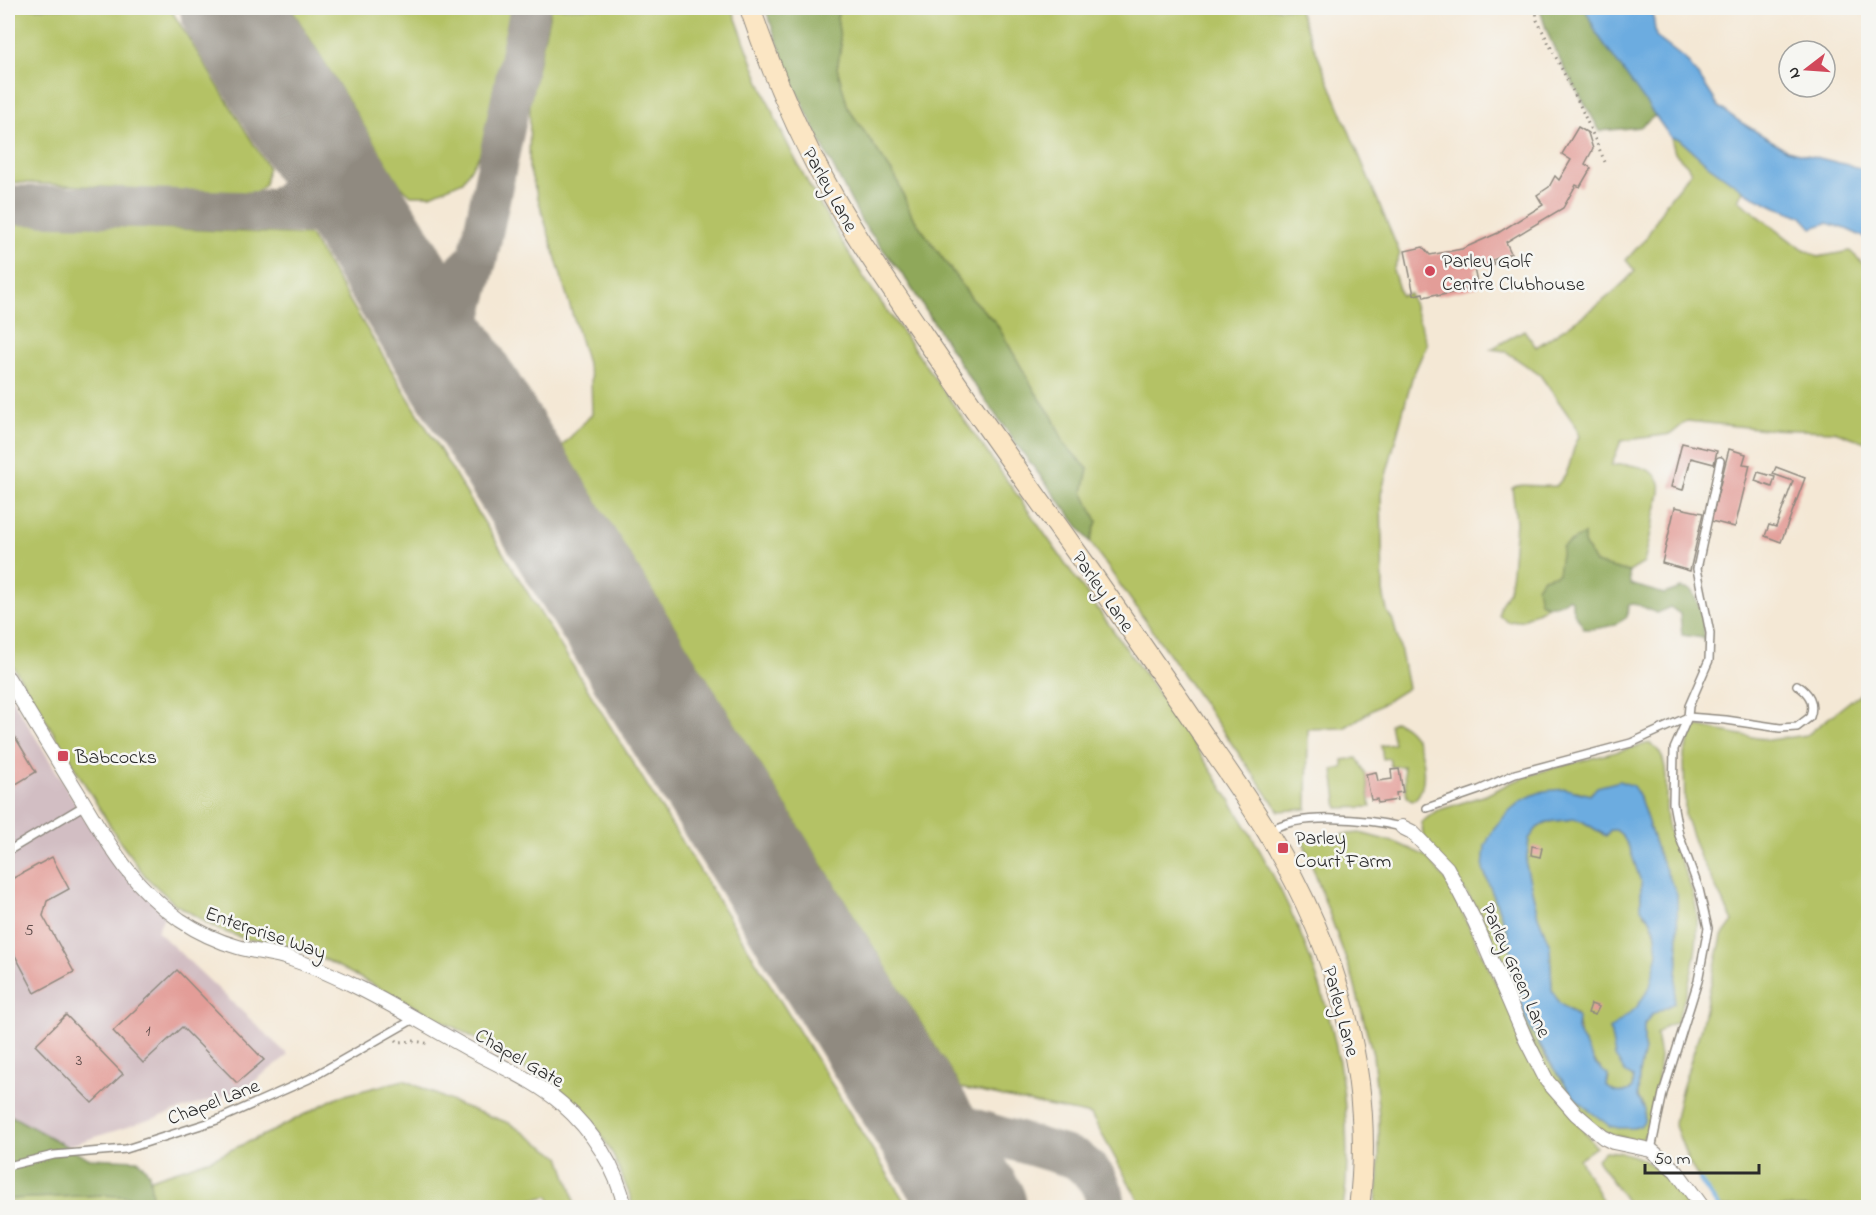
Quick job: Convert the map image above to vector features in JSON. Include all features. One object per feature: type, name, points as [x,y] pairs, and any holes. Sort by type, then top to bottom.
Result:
[{"type":"main road","name":"Parley Lane","points":[[750,8],[788,108],[828,188],[858,238],[972,407],[1166,679],[1268,832],[1293,878],[1320,933],[1339,987],[1353,1041],[1361,1097],[1364,1141],[1359,1208]]},
{"type":"street","name":"Enterprise Way","points":[[8,678],[118,860],[143,888],[180,919],[203,934],[223,942],[291,959],[348,982],[414,1019]]},
{"type":"street","name":"Parley Green Lane","points":[[1402,827],[1413,832],[1447,868],[1475,922],[1526,1040],[1547,1081],[1576,1114],[1603,1137],[1613,1143],[1651,1150],[1676,1171],[1703,1208]]},
{"type":"street","name":"Chapel Gate","points":[[414,1019],[548,1093],[564,1106],[582,1124],[611,1167],[623,1196],[625,1208]]},
{"type":"lane","points":[[1651,1150],[1663,1094],[1698,981],[1708,928],[1699,889],[1679,835],[1673,803],[1674,749],[1709,660],[1710,633],[1696,569],[1720,461]]},
{"type":"lane","points":[[1427,808],[1479,790],[1515,774],[1631,743],[1688,717],[1726,720],[1763,727],[1797,727],[1810,717],[1813,704],[1810,696],[1797,685]]},
{"type":"lane","points":[[8,851],[85,805]]},
{"type":"lane","name":"Parley Green Lane","points":[[1268,832],[1286,823],[1320,820],[1354,820],[1402,827]]},
{"type":"lane","name":"Chapel Lane","points":[[8,1166],[54,1155],[126,1149],[207,1124],[309,1079],[414,1019]]},
{"type":"path","points":[[1536,8],[1537,20],[1578,101],[1605,162]]},
{"type":"shaded area","points":[[8,692],[89,825],[165,915],[157,931],[288,1055],[243,1090],[67,1146],[8,1114]]},
{"type":"green space","points":[[8,8],[170,8],[268,167],[265,185],[252,195],[8,182]]},
{"type":"green space","points":[[291,8],[512,8],[480,154],[463,181],[431,195],[411,195],[400,185]]},
{"type":"green space","points":[[551,8],[732,8],[762,88],[783,135],[864,278],[1216,777],[1255,842],[1289,908],[1317,976],[1336,1048],[1346,1122],[1347,1154],[1343,1207],[1137,1207],[1139,1201],[1091,1115],[961,1088],[562,446],[592,414],[591,377],[529,168],[530,102]]},
{"type":"green space","points":[[765,8],[840,8],[837,17],[841,46],[837,68],[848,108],[896,178],[912,216],[972,299],[996,323],[1036,393],[1052,416],[1065,445],[1088,469],[1083,492],[1097,521],[1090,542],[1017,445],[968,376],[905,278],[862,222],[792,82]]},
{"type":"green space","points":[[840,8],[1298,8],[1400,254],[1393,270],[1401,296],[1410,294],[1427,344],[1412,378],[1381,494],[1383,591],[1387,611],[1393,621],[1400,647],[1408,688],[1344,728],[1308,729],[1307,809],[1279,811],[1090,542],[1097,521],[1083,492],[1088,469],[1065,445],[1052,416],[1036,393],[996,323],[972,299],[912,216],[896,178],[848,108],[837,68],[841,46],[837,17]]},
{"type":"green space","points":[[1540,8],[1585,8],[1597,34],[1656,115],[1640,127],[1600,131],[1550,40]]},
{"type":"green space","points":[[1671,138],[1679,139],[1708,165],[1743,190],[1738,200],[1795,244],[1818,257],[1850,251],[1868,268],[1868,443],[1834,431],[1766,429],[1687,421],[1671,434],[1621,441],[1611,466],[1631,465],[1646,469],[1657,477],[1660,484],[1644,563],[1629,572],[1595,563],[1584,543],[1584,534],[1558,575],[1543,578],[1540,602],[1548,606],[1522,620],[1508,622],[1499,615],[1500,606],[1509,590],[1512,571],[1516,522],[1512,488],[1521,485],[1556,486],[1569,467],[1579,437],[1576,426],[1540,375],[1505,351],[1491,349],[1524,330],[1536,347],[1601,303],[1635,271],[1626,260],[1646,238],[1666,203],[1691,172],[1675,153]]},
{"type":"green space","points":[[8,221],[310,235],[471,501],[908,1207],[632,1207],[631,1198],[612,1153],[597,1128],[577,1104],[556,1087],[467,1034],[324,959],[293,947],[246,939],[219,930],[175,904],[146,877],[120,842],[8,658]]},
{"type":"green space","points":[[1584,534],[1584,543],[1595,563],[1629,572],[1630,584],[1664,594],[1681,588],[1691,590],[1702,615],[1705,643],[1703,638],[1682,635],[1680,614],[1670,607],[1657,613],[1639,605],[1628,605],[1627,617],[1617,623],[1607,627],[1584,629],[1574,613],[1572,601],[1568,598],[1555,605],[1540,602],[1537,587],[1543,578],[1558,574],[1562,547]]},
{"type":"green space","points":[[1868,687],[1868,1207],[1717,1207],[1689,1163],[1674,1123],[1680,1095],[1700,1031],[1722,936],[1733,921],[1699,855],[1685,816],[1684,754],[1695,726],[1768,740],[1807,735]]},
{"type":"green space","points":[[1395,721],[1409,730],[1420,750],[1423,780],[1418,796],[1412,801],[1407,798],[1403,766],[1391,767],[1389,758],[1383,759],[1381,746],[1394,744],[1390,724]]},
{"type":"green space","points":[[1650,743],[1662,758],[1665,767],[1667,819],[1673,843],[1692,890],[1697,928],[1695,956],[1689,983],[1676,1022],[1664,1027],[1656,1034],[1660,1056],[1657,1091],[1650,1129],[1641,1140],[1608,1133],[1595,1126],[1550,1076],[1530,1038],[1479,910],[1423,836],[1422,822],[1436,811],[1486,795],[1512,782],[1543,771]],"holes":[[[1544,791],[1577,791],[1590,795],[1592,792],[1639,795],[1658,853],[1677,895],[1678,962],[1674,1003],[1651,1015],[1644,1025],[1644,1050],[1639,1073],[1638,1097],[1644,1107],[1610,1126],[1576,1099],[1546,1058],[1528,1024],[1509,975],[1511,950],[1508,933],[1483,869],[1521,801]]]},
{"type":"green space","points":[[1357,758],[1366,774],[1371,807],[1338,808],[1333,770],[1343,768],[1343,760]]},
{"type":"green space","points":[[1574,819],[1582,821],[1606,836],[1610,830],[1616,830],[1622,835],[1630,849],[1641,882],[1641,902],[1644,913],[1650,919],[1658,940],[1658,957],[1630,1074],[1633,1077],[1632,1089],[1625,1092],[1616,1092],[1607,1086],[1609,1078],[1583,1042],[1577,1015],[1559,1003],[1552,990],[1550,946],[1538,916],[1526,865],[1529,838],[1537,828],[1547,822]]},
{"type":"green space","points":[[1360,833],[1397,843],[1426,856],[1448,883],[1496,983],[1576,1120],[1596,1147],[1579,1159],[1606,1207],[1375,1207],[1379,1178],[1379,1116],[1373,1055],[1353,979],[1302,838]]},
{"type":"green space","points":[[404,1080],[462,1106],[509,1123],[560,1157],[575,1207],[552,1207],[549,1196],[490,1208],[8,1208],[8,1199],[103,1195],[211,1159],[277,1129],[337,1097]]},
{"type":"green space","points":[[8,1114],[88,1158],[138,1160],[149,1173],[153,1204],[141,1207],[130,1197],[103,1195],[8,1199]]},
{"type":"green space","points":[[1605,1151],[1633,1156],[1655,1167],[1665,1175],[1690,1207],[1630,1207],[1597,1159]]},
{"type":"water","points":[[1585,8],[1652,8],[1656,37],[1686,60],[1719,107],[1787,150],[1868,170],[1868,239],[1827,223],[1812,228],[1801,216],[1747,193],[1708,165],[1679,139],[1671,138],[1597,34]]},
{"type":"water","points":[[1620,781],[1633,786],[1639,795],[1658,853],[1677,894],[1678,962],[1674,1003],[1651,1015],[1644,1025],[1644,1050],[1639,1073],[1638,1097],[1645,1110],[1644,1121],[1640,1126],[1634,1128],[1610,1126],[1576,1099],[1554,1069],[1528,1024],[1511,983],[1509,975],[1511,950],[1508,933],[1483,869],[1485,846],[1494,828],[1521,801],[1544,791],[1566,789],[1590,795],[1597,787]],"holes":[[[1574,819],[1582,821],[1606,836],[1610,830],[1616,830],[1622,835],[1630,849],[1641,882],[1641,908],[1655,929],[1658,953],[1650,987],[1636,1008],[1610,1029],[1615,1057],[1625,1072],[1633,1077],[1632,1089],[1625,1092],[1616,1092],[1607,1086],[1608,1075],[1596,1065],[1577,1030],[1578,1017],[1559,1003],[1552,990],[1550,946],[1538,916],[1526,865],[1529,839],[1537,828],[1547,822]]]},
{"type":"building","points":[[1578,127],[1588,133],[1593,149],[1585,164],[1591,168],[1580,187],[1576,185],[1563,208],[1506,242],[1511,253],[1493,260],[1495,264],[1487,268],[1485,264],[1474,269],[1478,287],[1437,296],[1437,294],[1424,297],[1423,293],[1414,295],[1405,251],[1423,247],[1430,255],[1462,249],[1498,233],[1543,205],[1537,195],[1549,187],[1555,176],[1559,180],[1571,160],[1562,154]]},
{"type":"building","points":[[1682,443],[1717,451],[1714,464],[1691,458],[1683,490],[1671,487]]},
{"type":"building","points":[[1729,449],[1746,454],[1743,464],[1750,465],[1735,527],[1711,521]]},
{"type":"building","points":[[1776,467],[1805,478],[1781,542],[1765,536],[1769,525],[1776,527],[1793,481],[1773,474]]},
{"type":"building","points":[[1758,472],[1775,477],[1772,487],[1755,481]]},
{"type":"building","points":[[1675,507],[1703,513],[1690,571],[1662,563]]},
{"type":"building","points":[[8,725],[36,772],[8,789]]},
{"type":"building","points":[[1399,769],[1403,792],[1396,793],[1397,800],[1378,803],[1377,799],[1371,800],[1366,774],[1376,772],[1378,781],[1392,779],[1391,770]]},
{"type":"building","points":[[1532,846],[1542,848],[1540,857],[1531,855]]},
{"type":"building","points":[[52,857],[69,889],[47,901],[43,916],[74,972],[35,993],[8,942],[8,881]]},
{"type":"building","points":[[177,970],[264,1060],[237,1083],[182,1027],[143,1063],[113,1031]]},
{"type":"building","points":[[1591,1004],[1599,1007],[1595,1015],[1588,1013]]},
{"type":"building","points":[[66,1015],[123,1074],[92,1103],[35,1045]]},
{"type":"waterway","points":[[1700,1180],[1719,1208]]},
{"type":"taxiway","points":[[467,390],[461,337],[463,312],[478,257],[530,8]]},
{"type":"taxiway","points":[[256,211],[273,208],[286,202],[297,193],[304,182],[309,155],[303,124]]},
{"type":"taxiway","points":[[8,205],[308,213],[341,218],[358,226],[364,232],[398,278]]},
{"type":"taxiway","points":[[380,246],[413,272],[432,280],[452,279],[466,270],[478,257]]},
{"type":"taxiway","points":[[908,1096],[921,1109],[934,1117],[1076,1159],[1088,1169],[1101,1186],[1106,1208]]},
{"type":"taxiway","points":[[919,1115],[933,1155],[942,1208]]},
{"type":"runway","points":[[231,8],[976,1208]]},
{"type":"place","name":"Parley Golf Centre Clubhouse","points":[[1430,271]]},
{"type":"place","name":"Babcocks","points":[[63,756]]},
{"type":"place","name":"Parley Court Farm","points":[[1283,848]]}]
